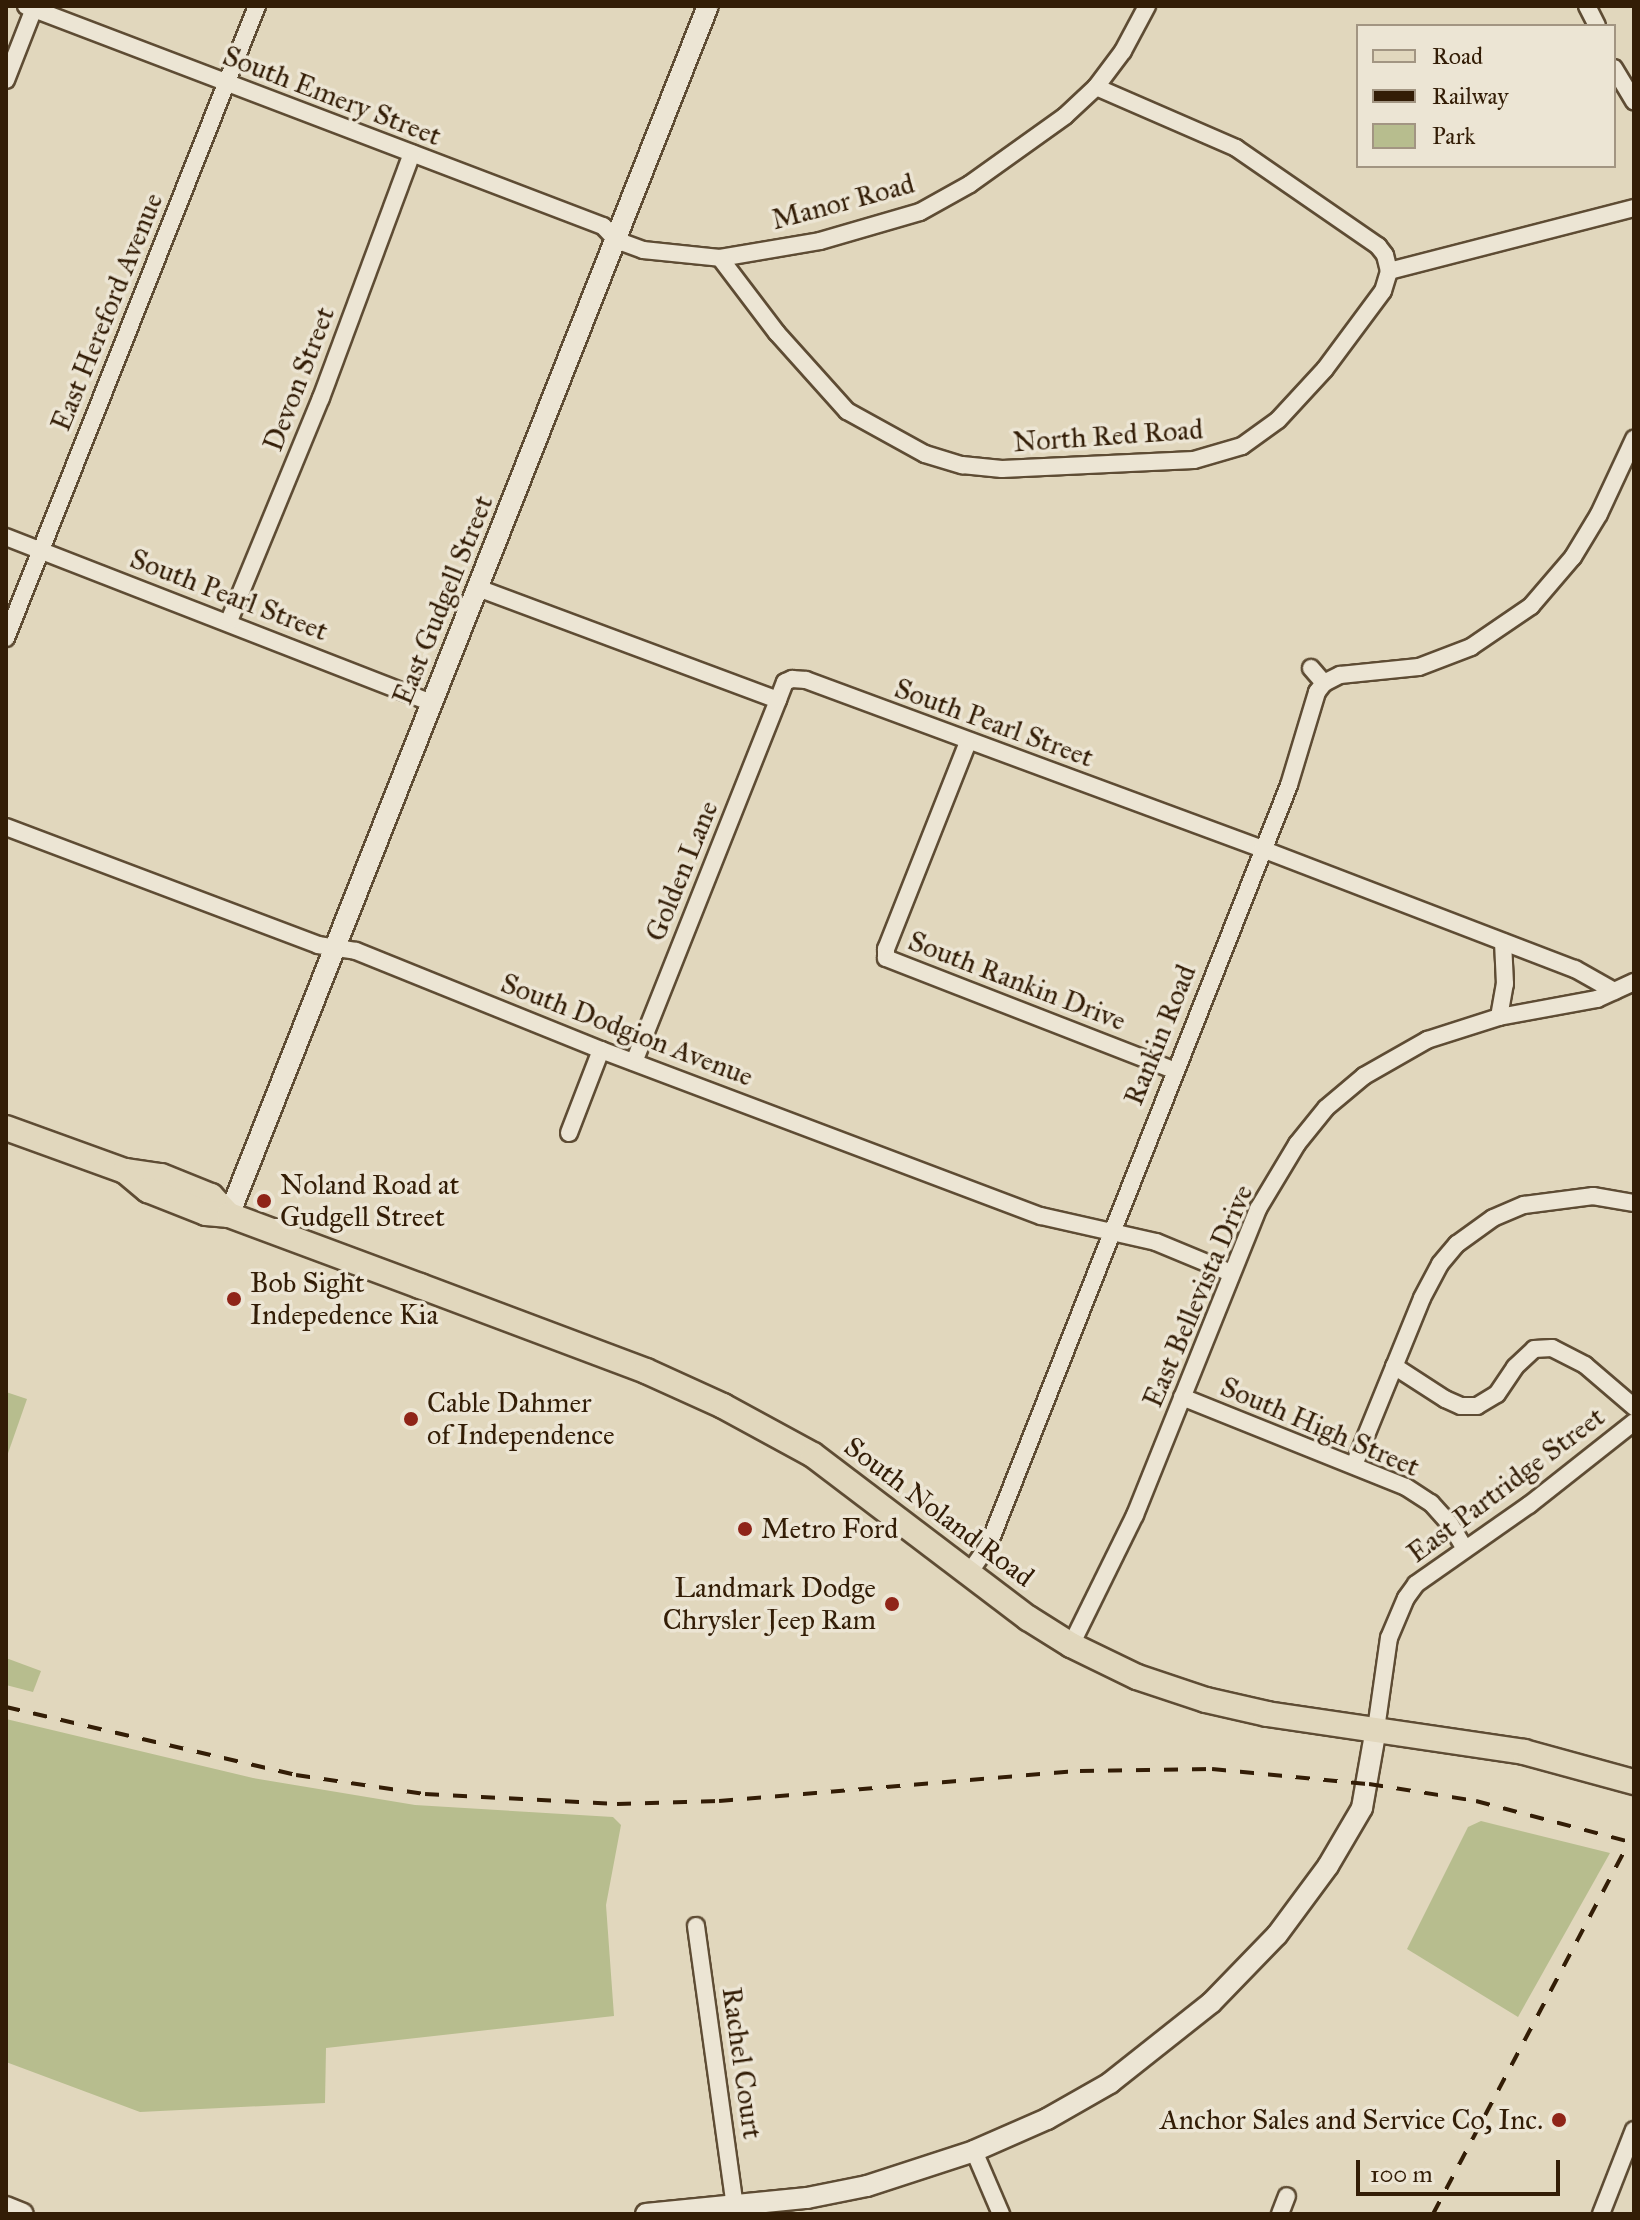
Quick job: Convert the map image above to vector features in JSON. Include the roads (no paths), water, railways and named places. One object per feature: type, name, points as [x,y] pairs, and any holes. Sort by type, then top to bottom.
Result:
[{"type":"main road","name":"South Noland Road","points":[[6,1128],[125,1171],[161,1176],[211,1196],[229,1215],[635,1367],[723,1406],[813,1455],[1028,1618],[1071,1645],[1137,1677],[1206,1700],[1267,1714],[1524,1752],[1629,1780]]},
{"type":"street","name":"East Hereford Avenue","points":[[6,638],[257,6]]},
{"type":"street","name":"Manor Road","points":[[616,240],[669,256],[720,258],[820,241],[920,212],[1017,152],[1096,87],[1123,51],[1147,6]]},
{"type":"street","points":[[1587,6],[1596,24]]},
{"type":"street","name":"South Emery Street","points":[[32,7],[603,226],[616,240]]},
{"type":"street","points":[[6,80],[32,7]]},
{"type":"street","name":"East Gudgell Street","points":[[229,1215],[616,240],[703,8]]},
{"type":"street","points":[[1616,71],[1634,101]]},
{"type":"street","points":[[1096,87],[1236,148],[1378,246],[1385,255],[1389,271],[1634,208]]},
{"type":"street","name":"Devon Street","points":[[229,621],[321,398],[412,153]]},
{"type":"street","name":"North Red Road","points":[[720,258],[777,333],[847,411],[925,454],[962,465],[1002,469],[1194,460],[1242,446],[1278,420],[1325,369],[1383,291],[1389,271]]},
{"type":"street","points":[[1311,668],[1324,683],[1340,675],[1419,667],[1471,647],[1497,632],[1531,606],[1573,557],[1599,514],[1634,439]]},
{"type":"street","name":"South Pearl Street","points":[[6,537],[229,621],[432,703]]},
{"type":"street","points":[[478,588],[778,700]]},
{"type":"street","name":"South Pearl Street","points":[[778,700],[785,682],[797,678],[1262,849],[1575,969],[1614,991]]},
{"type":"street","name":"Rankin Road","points":[[969,1573],[989,1544],[1289,785],[1317,692],[1324,683]]},
{"type":"street","name":"Golden Lane","points":[[634,1062],[778,700]]},
{"type":"street","name":"South Rankin Drive","points":[[968,742],[886,949],[886,958],[1174,1070]]},
{"type":"street","name":"South Dodgion Avenue","points":[[6,827],[334,947],[356,951],[601,1050],[1041,1216],[1156,1242],[1231,1273]]},
{"type":"street","points":[[1499,1017],[1505,984],[1503,942]]},
{"type":"street","name":"East Bellevista Drive","points":[[1071,1645],[1135,1515],[1258,1209],[1297,1144],[1326,1108],[1364,1076],[1406,1050],[1452,1031],[1499,1017],[1597,999],[1634,982]]},
{"type":"street","points":[[569,1133],[601,1050]]},
{"type":"street","points":[[1354,1465],[1430,1281],[1440,1264],[1471,1232],[1493,1218],[1524,1205],[1593,1196],[1634,1203]]},
{"type":"street","points":[[1394,1366],[1445,1399],[1461,1406],[1477,1406],[1497,1394],[1515,1367],[1534,1349],[1552,1348],[1585,1365],[1634,1407]]},
{"type":"street","name":"South High Street","points":[[1182,1397],[1406,1487],[1431,1503],[1450,1524],[1464,1547]]},
{"type":"street","name":"East Partridge Street","points":[[1376,1729],[1389,1638],[1399,1611],[1416,1584],[1464,1547],[1529,1505],[1634,1422]]},
{"type":"street","points":[[646,2214],[807,2198],[867,2186],[974,2151],[1047,2119],[1110,2083],[1211,2003],[1277,1935],[1328,1866],[1362,1808],[1376,1729]]},
{"type":"street","name":"Rachel Court","points":[[696,1926],[735,2207]]},
{"type":"street","points":[[1601,2214],[1634,2130]]},
{"type":"street","points":[[974,2151],[1001,2214]]},
{"type":"street","points":[[1280,2214],[1287,2196]]},
{"type":"street","points":[[6,2207],[23,2214]]},
{"type":"railway","points":[[6,1707],[296,1775],[425,1794],[617,1804],[719,1801],[1080,1771],[1212,1769],[1369,1784],[1476,1801],[1634,1843]]},
{"type":"railway","points":[[1433,2214],[1626,1848]]},
{"type":"place","name":"Noland Road at Gudgell Street","points":[[264,1201]]},
{"type":"place","name":"Bob Sight Indepedence Kia","points":[[234,1299]]},
{"type":"place","name":"Cable Dahmer of Independence","points":[[411,1419]]},
{"type":"place","name":"Metro Ford","points":[[745,1529]]},
{"type":"place","name":"Landmark Dodge Chrysler Jeep Ram","points":[[892,1604]]},
{"type":"place","name":"Anchor Sales and Service Co, Inc.","points":[[1559,2120]]}]
